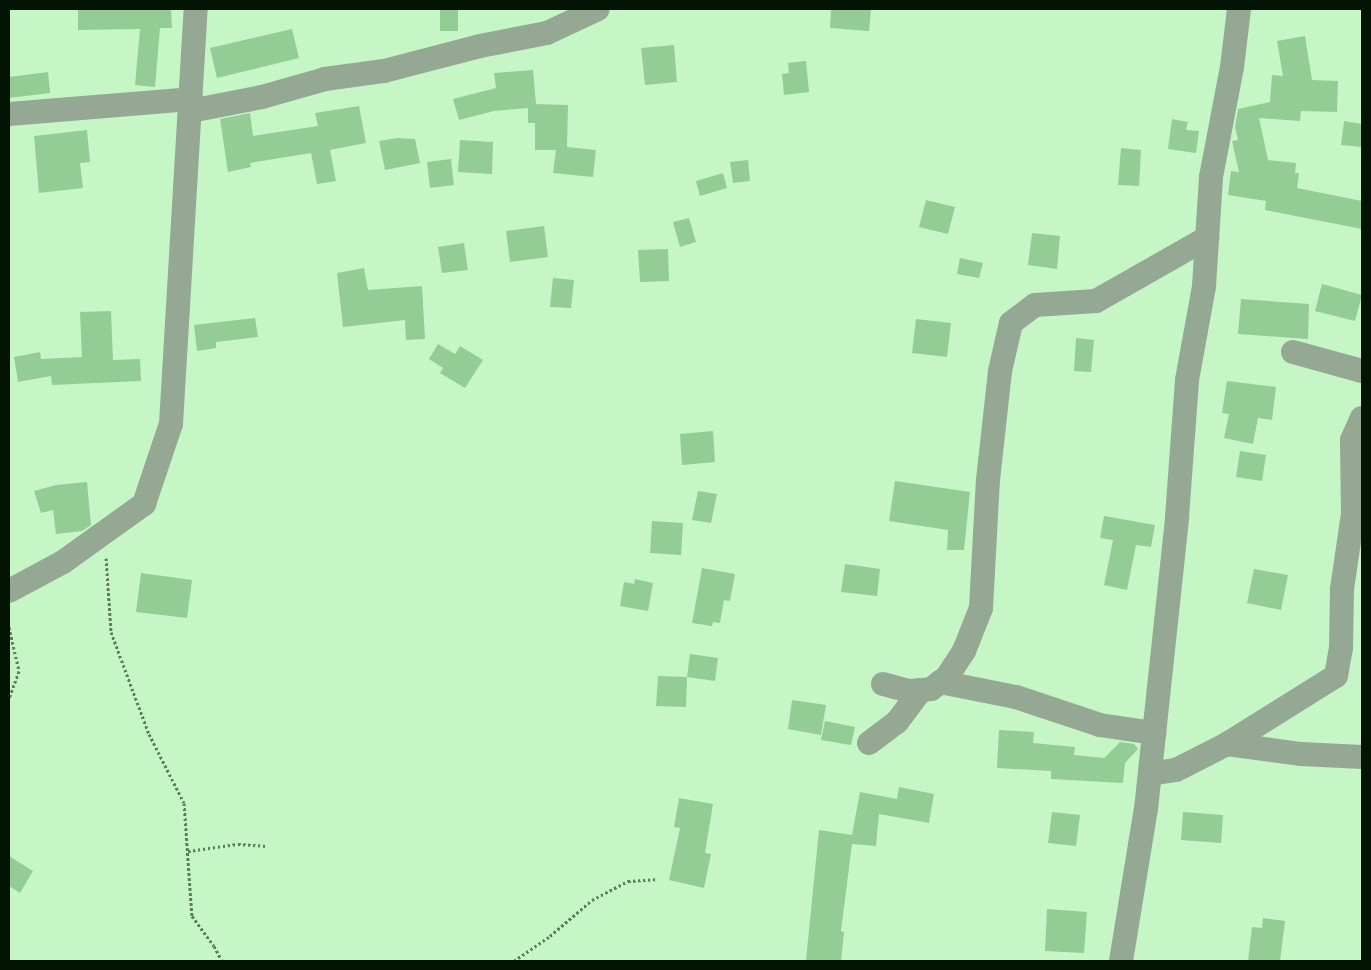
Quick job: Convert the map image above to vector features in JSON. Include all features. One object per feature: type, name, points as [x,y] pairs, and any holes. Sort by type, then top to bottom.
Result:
[{"type":"street","points":[[9,590],[64,562],[144,504],[171,424],[196,9]]},
{"type":"street","points":[[9,114],[190,105],[262,97],[325,79],[384,71],[480,46],[547,33],[598,9]]},
{"type":"street","points":[[1122,961],[1150,774],[1177,517],[1187,380],[1204,286],[1212,177],[1232,68],[1239,9]]},
{"type":"street","points":[[869,743],[897,722],[964,652],[981,608],[988,480],[1000,371],[1011,323],[1035,305],[1096,301],[1207,238]]},
{"type":"street","points":[[1293,352],[1362,370]]},
{"type":"street","points":[[1150,774],[1176,770],[1227,744],[1336,676],[1341,648],[1352,609],[1342,589],[1353,514],[1352,440],[1362,418]]},
{"type":"street","points":[[883,684],[910,691],[931,686],[1016,697],[1100,726],[1154,733]]},
{"type":"street","points":[[1227,744],[1301,754],[1362,757]]},
{"type":"path","points":[[104,533],[111,632],[149,734],[184,803],[192,916],[222,961]]},
{"type":"path","points":[[9,628],[19,671],[9,699]]},
{"type":"path","points":[[188,851],[238,844],[266,846]]},
{"type":"path","points":[[514,961],[550,936],[592,900],[628,881],[658,879]]},
{"type":"building","points":[[78,9],[171,9],[172,28],[160,28],[155,87],[135,85],[140,29],[78,30]]},
{"type":"building","points":[[440,9],[458,9],[458,31],[440,31]]},
{"type":"building","points":[[831,9],[871,9],[869,31],[830,28]]},
{"type":"building","points":[[292,29],[299,58],[217,78],[210,48]]},
{"type":"building","points":[[1305,36],[1312,80],[1338,81],[1337,112],[1301,111],[1300,121],[1259,118],[1268,160],[1296,163],[1295,173],[1299,173],[1297,188],[1362,201],[1362,229],[1265,210],[1266,201],[1228,195],[1231,171],[1239,172],[1232,141],[1238,140],[1235,127],[1238,109],[1270,102],[1272,75],[1283,76],[1277,41]]},
{"type":"building","points":[[674,45],[677,82],[645,85],[641,48]]},
{"type":"building","points":[[806,61],[809,92],[784,95],[782,74],[789,73],[788,63]]},
{"type":"building","points":[[533,70],[536,104],[568,105],[567,147],[596,150],[593,177],[553,173],[556,150],[535,150],[535,123],[528,123],[528,108],[494,111],[459,120],[453,99],[496,88],[494,73]]},
{"type":"building","points":[[48,72],[50,93],[9,98],[9,77]]},
{"type":"building","points":[[359,106],[366,143],[330,150],[336,181],[317,184],[311,153],[250,163],[251,167],[228,172],[220,119],[250,113],[253,136],[318,126],[315,113]]},
{"type":"building","points":[[1172,119],[1188,122],[1186,130],[1199,131],[1196,153],[1168,149]]},
{"type":"building","points":[[1344,121],[1362,124],[1362,147],[1341,145]]},
{"type":"building","points":[[87,130],[90,162],[80,163],[83,188],[39,193],[34,136]]},
{"type":"building","points":[[397,138],[415,139],[420,163],[385,170],[379,141]]},
{"type":"building","points":[[460,140],[493,142],[492,174],[458,172]]},
{"type":"building","points":[[1121,148],[1141,150],[1139,186],[1118,185]]},
{"type":"building","points":[[451,159],[454,185],[430,188],[427,162]]},
{"type":"building","points":[[748,160],[750,181],[733,183],[730,162]]},
{"type":"building","points":[[723,173],[727,188],[700,196],[696,181]]},
{"type":"building","points":[[926,200],[955,207],[948,234],[919,227]]},
{"type":"building","points":[[689,218],[696,242],[680,247],[673,222]]},
{"type":"building","points":[[544,226],[548,257],[510,262],[506,231]]},
{"type":"building","points":[[1032,233],[1060,236],[1057,269],[1028,265]]},
{"type":"building","points":[[464,243],[468,270],[442,273],[438,247]]},
{"type":"building","points":[[668,249],[669,281],[640,282],[638,250]]},
{"type":"building","points":[[960,258],[983,263],[979,278],[957,274]]},
{"type":"building","points":[[364,268],[368,290],[422,286],[425,339],[406,340],[405,320],[343,327],[337,273]]},
{"type":"building","points":[[553,278],[574,280],[571,308],[550,307]]},
{"type":"building","points":[[1322,284],[1362,295],[1355,321],[1315,311]]},
{"type":"building","points":[[1241,299],[1309,304],[1308,339],[1238,334]]},
{"type":"building","points":[[111,311],[113,360],[140,359],[141,381],[52,385],[51,376],[18,382],[14,357],[40,352],[41,359],[82,357],[80,312]]},
{"type":"building","points":[[255,318],[258,337],[216,342],[216,348],[197,351],[194,325]]},
{"type":"building","points":[[916,319],[951,323],[947,357],[912,353]]},
{"type":"building","points":[[1076,338],[1094,340],[1091,372],[1074,371]]},
{"type":"building","points":[[438,344],[455,354],[460,346],[483,360],[465,388],[440,373],[443,368],[429,359]]},
{"type":"building","points":[[1227,381],[1276,387],[1272,420],[1258,418],[1253,444],[1224,438],[1229,414],[1222,413]]},
{"type":"building","points":[[713,431],[715,462],[682,465],[680,434]]},
{"type":"building","points":[[1240,451],[1266,455],[1262,481],[1236,477]]},
{"type":"building","points":[[895,481],[970,492],[964,550],[947,550],[948,530],[889,521]]},
{"type":"building","points":[[87,482],[91,525],[82,531],[56,534],[53,510],[41,513],[34,491],[56,485]]},
{"type":"building","points":[[698,491],[717,494],[711,523],[692,520]]},
{"type":"building","points":[[1104,516],[1155,525],[1151,547],[1136,545],[1127,590],[1104,585],[1113,540],[1100,538]]},
{"type":"building","points":[[652,521],[683,523],[681,555],[650,553]]},
{"type":"building","points":[[845,564],[880,569],[877,596],[841,592]]},
{"type":"building","points":[[702,568],[735,574],[730,601],[724,600],[720,623],[713,622],[712,626],[692,623]]},
{"type":"building","points":[[1254,569],[1288,575],[1281,610],[1247,603]]},
{"type":"building","points":[[141,573],[192,580],[187,618],[136,612]]},
{"type":"building","points":[[635,579],[653,583],[648,611],[620,606],[624,582],[634,584]]},
{"type":"building","points":[[690,654],[718,658],[715,681],[687,677]]},
{"type":"building","points":[[658,676],[687,677],[686,707],[656,706]]},
{"type":"building","points":[[792,700],[826,705],[821,735],[788,729]]},
{"type":"building","points":[[825,721],[855,727],[851,745],[821,740]]},
{"type":"building","points":[[999,730],[1034,732],[1033,743],[1075,747],[1074,755],[1104,758],[1120,742],[1134,744],[1138,749],[1125,763],[1123,783],[1051,779],[1051,771],[997,768]]},
{"type":"building","points":[[899,787],[934,794],[929,823],[879,814],[876,846],[852,844],[841,931],[844,932],[841,961],[806,960],[819,830],[852,835],[860,792],[897,799]]},
{"type":"building","points":[[679,798],[713,804],[705,853],[711,854],[704,888],[669,880],[680,828],[674,827]]},
{"type":"building","points":[[1052,812],[1080,815],[1076,846],[1048,843]]},
{"type":"building","points":[[1183,812],[1223,815],[1221,843],[1181,840]]},
{"type":"building","points":[[9,856],[33,871],[20,893],[9,886]]},
{"type":"building","points":[[1047,909],[1087,912],[1084,953],[1045,951]]},
{"type":"building","points":[[1263,918],[1285,921],[1280,961],[1248,961],[1252,927],[1262,928]]}]
